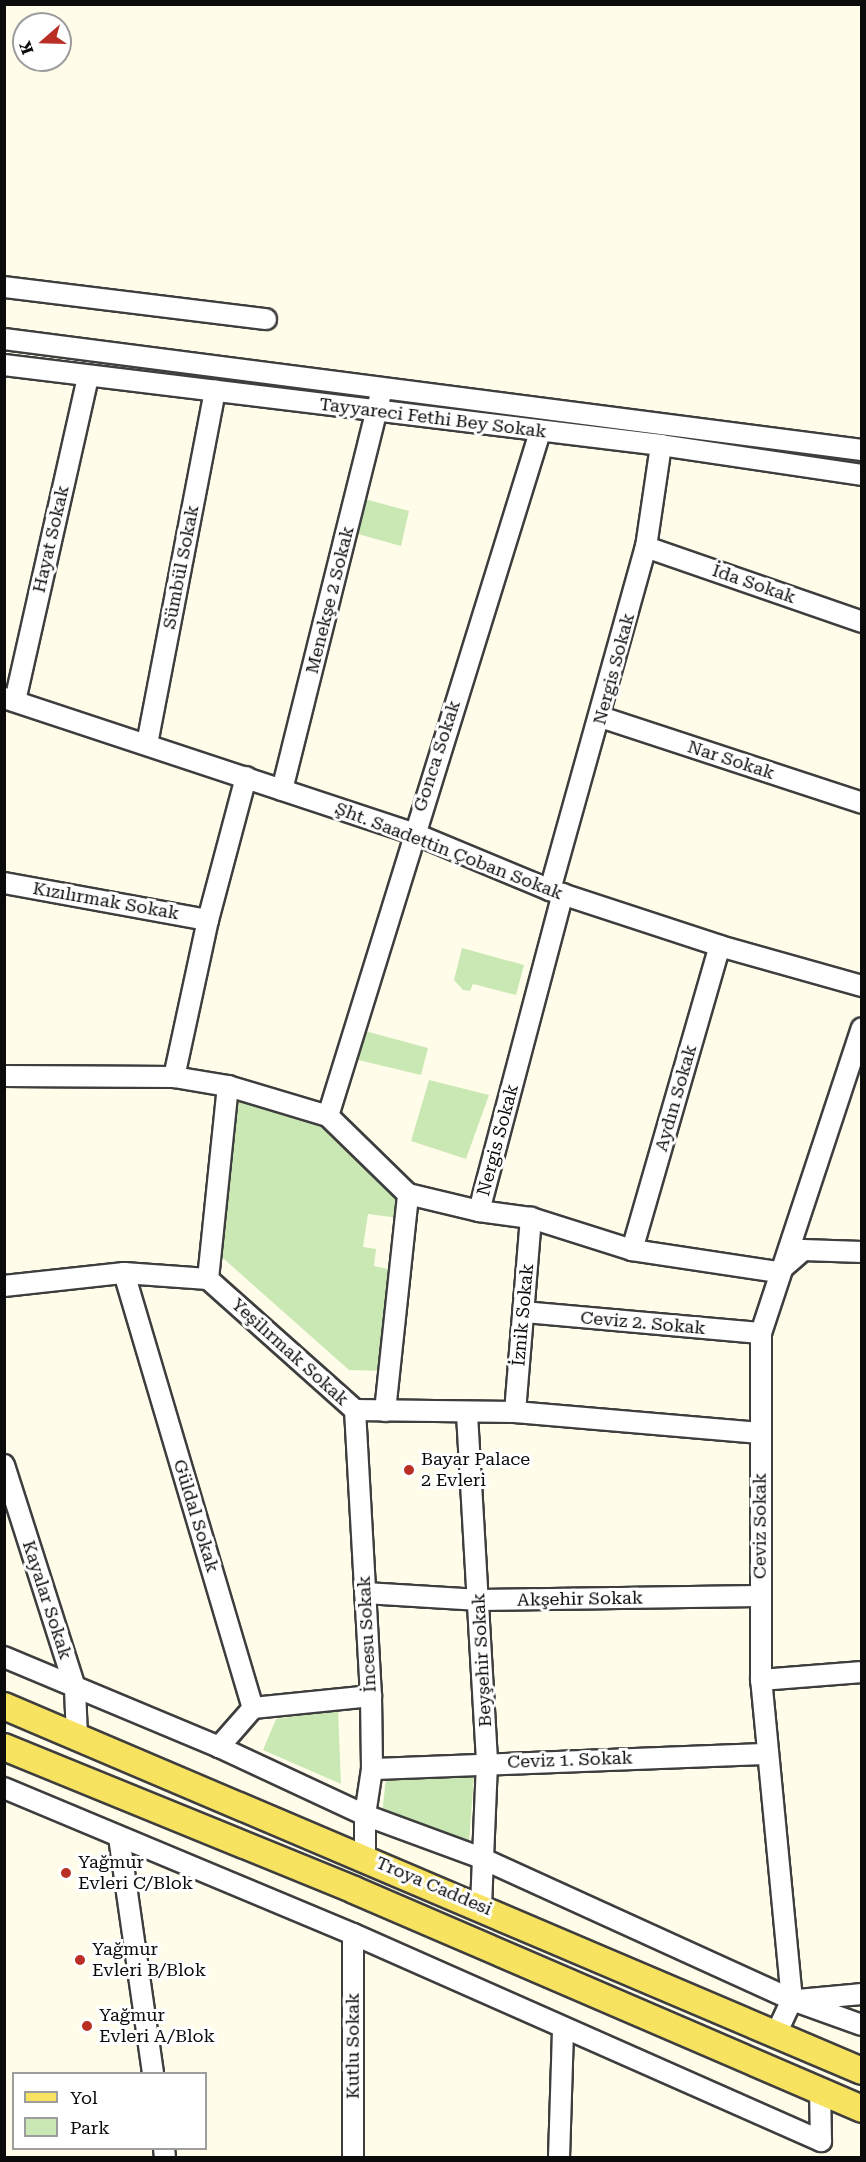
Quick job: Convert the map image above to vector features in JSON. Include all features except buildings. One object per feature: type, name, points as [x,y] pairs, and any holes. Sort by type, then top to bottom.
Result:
[{"type":"main road","name":"Troya Caddesi","points":[[4,1706],[481,1906],[861,2071]]},
{"type":"main road","name":"Troya Caddesi","points":[[4,1747],[354,1890],[861,2109]]},
{"type":"street","points":[[4,287],[267,319]]},
{"type":"street","name":"Tayyareci Fethi Bey Sokak","points":[[4,339],[382,386],[861,450]]},
{"type":"street","name":"Tayyareci Fethi Bey Sokak","points":[[4,365],[661,445],[861,475]]},
{"type":"street","name":"Hayat Sokak","points":[[10,699],[88,377]]},
{"type":"street","name":"Menekşe 2 Sokak","points":[[282,790],[382,386]]},
{"type":"street","name":"Sümbül Sokak","points":[[147,744],[215,390]]},
{"type":"street","name":"Gonca Sokak","points":[[328,1116],[413,833],[540,432]]},
{"type":"street","name":"Nergis Sokak","points":[[479,1211],[601,717],[646,547],[661,445]]},
{"type":"street","name":"İda Sokak","points":[[646,547],[861,622]]},
{"type":"street","name":"Şht. Saadettin Çoban Sokak","points":[[10,699],[413,833],[557,892],[720,946],[861,986]]},
{"type":"street","name":"Nar Sokak","points":[[601,717],[861,803]]},
{"type":"street","points":[[174,1077],[208,920],[246,777]]},
{"type":"street","name":"Kızılırmak Sokak","points":[[4,883],[208,920]]},
{"type":"street","name":"Aydın Sokak","points":[[632,1251],[720,946]]},
{"type":"street","name":"Ceviz Sokak","points":[[792,2000],[761,1680],[759,1596],[761,1333],[778,1272],[855,1062],[861,1028]]},
{"type":"street","points":[[4,1076],[174,1077],[228,1086],[328,1116],[408,1194],[479,1211],[531,1218],[632,1251],[778,1272],[803,1250],[861,1252]]},
{"type":"street","points":[[4,1286],[124,1273],[208,1279],[228,1086]]},
{"type":"street","points":[[385,1411],[408,1194]]},
{"type":"street","name":"İznik Sokak","points":[[515,1412],[531,1218]]},
{"type":"street","name":"Güldal Sokak","points":[[124,1273],[253,1708]]},
{"type":"street","name":"Yeşilırmak Sokak","points":[[208,1279],[356,1410],[466,1414],[515,1412],[760,1433]]},
{"type":"street","name":"Ceviz 2. Sokak","points":[[524,1312],[761,1333]]},
{"type":"street","name":"İncesu Sokak","points":[[356,1410],[371,1696],[372,1769],[365,1815],[365,1857]]},
{"type":"street","name":"Beyşehir Sokak","points":[[466,1414],[480,1600],[487,1763],[481,1858],[481,1906]]},
{"type":"street","name":"Kayalar Sokak","points":[[4,1465],[75,1688],[76,1737]]},
{"type":"street","name":"Akşehir Sokak","points":[[365,1593],[480,1600],[759,1596]]},
{"type":"street","points":[[4,1657],[219,1747],[365,1815],[481,1858],[792,2000],[861,2025]]},
{"type":"street","points":[[761,1680],[861,1672]]},
{"type":"street","points":[[219,1747],[253,1708],[371,1696]]},
{"type":"street","name":"Ceviz 1. Sokak","points":[[372,1769],[767,1754]]},
{"type":"street","points":[[4,1788],[353,1934],[563,2028],[821,2149],[820,2091]]},
{"type":"street","points":[[119,1837],[153,2072]]},
{"type":"street","name":"Kutlu Sokak","points":[[353,1934],[353,2157]]},
{"type":"street","points":[[792,2000],[861,1994]]},
{"type":"street","points":[[776,2034],[792,2000]]},
{"type":"street","points":[[559,2157],[563,2028]]},
{"type":"green space","points":[[361,498],[409,511],[401,546],[354,533]]},
{"type":"green space","points":[[462,948],[524,965],[516,995],[473,984],[470,991],[463,990],[454,980]]},
{"type":"green space","points":[[365,1031],[428,1048],[421,1075],[358,1060]]},
{"type":"green space","points":[[429,1080],[489,1095],[466,1159],[411,1141]]},
{"type":"green space","points":[[235,1099],[309,1120],[349,1144],[401,1199],[399,1218],[368,1214],[363,1247],[376,1249],[374,1266],[393,1270],[384,1371],[349,1370],[215,1251]]},
{"type":"green space","points":[[338,1710],[341,1784],[263,1750],[276,1719]]},
{"type":"green space","points":[[474,1775],[469,1843],[382,1814],[386,1778]]},
{"type":"place","name":"Bayar Palace 2 Evleri","points":[[409,1470]]},
{"type":"place","name":"Yağmur Evleri C/Blok","points":[[66,1873]]},
{"type":"place","name":"Yağmur Evleri B/Blok","points":[[80,1960]]},
{"type":"place","name":"Yağmur Evleri A/Blok","points":[[87,2026]]}]
